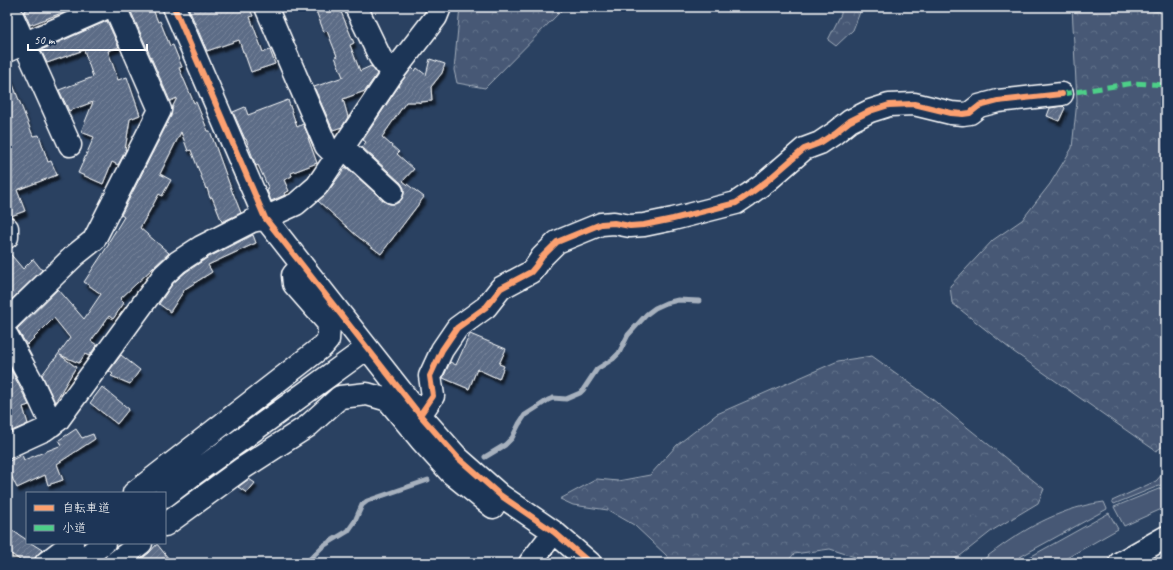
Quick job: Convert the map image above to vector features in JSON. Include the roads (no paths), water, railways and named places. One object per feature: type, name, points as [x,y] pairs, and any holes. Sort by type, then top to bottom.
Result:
[{"type":"main road","points":[[8,7],[16,47],[70,145]]},
{"type":"main road","points":[[16,47],[108,7]]},
{"type":"main road","points":[[7,321],[74,256],[94,240],[160,110],[115,7]]},
{"type":"main road","points":[[174,7],[265,218],[420,414],[458,458],[550,537],[590,563]]},
{"type":"main road","points":[[266,7],[326,146],[340,152],[392,192]]},
{"type":"main road","points":[[356,7],[380,57],[392,74]]},
{"type":"main road","points":[[7,447],[44,430],[58,420],[164,275],[178,262],[252,221],[265,218],[296,204],[317,186],[392,74],[436,17],[440,7]]},
{"type":"main road","points":[[420,414],[433,396],[430,376],[442,350],[457,328],[486,307],[501,288],[531,272],[556,242],[601,224],[614,223],[630,226],[644,224],[672,219],[736,203],[767,181],[804,149],[820,142],[835,133],[850,121],[863,114],[889,105],[914,104],[963,114],[970,113],[979,106],[998,101],[1062,94]]},
{"type":"main road","points":[[7,228],[7,237]]},
{"type":"main road","points":[[135,492],[323,346],[328,340],[329,324],[294,284],[293,275],[302,265]]},
{"type":"main road","points":[[7,336],[32,382],[52,424]]},
{"type":"main road","points":[[166,495],[367,348]]},
{"type":"main road","points":[[166,524],[243,468],[308,426],[340,397],[367,394],[388,400],[450,473],[508,519],[550,537]]},
{"type":"main road","points":[[530,563],[550,537]]},
{"type":"main road","points":[[1120,563],[1166,537]]},
{"type":"main road","points":[[46,563],[71,544]]},
{"type":"main road","points":[[78,563],[103,544]]},
{"type":"main road","points":[[115,563],[140,544]]},
{"type":"waterway","points":[[485,457],[505,445],[512,438],[525,415],[548,400],[553,398],[566,399],[580,393],[597,369],[613,359],[619,353],[628,335],[647,314],[655,308],[678,300],[699,301]]},
{"type":"waterway","points":[[306,563],[323,546],[348,531],[355,521],[362,505],[367,501],[428,480]]}]
